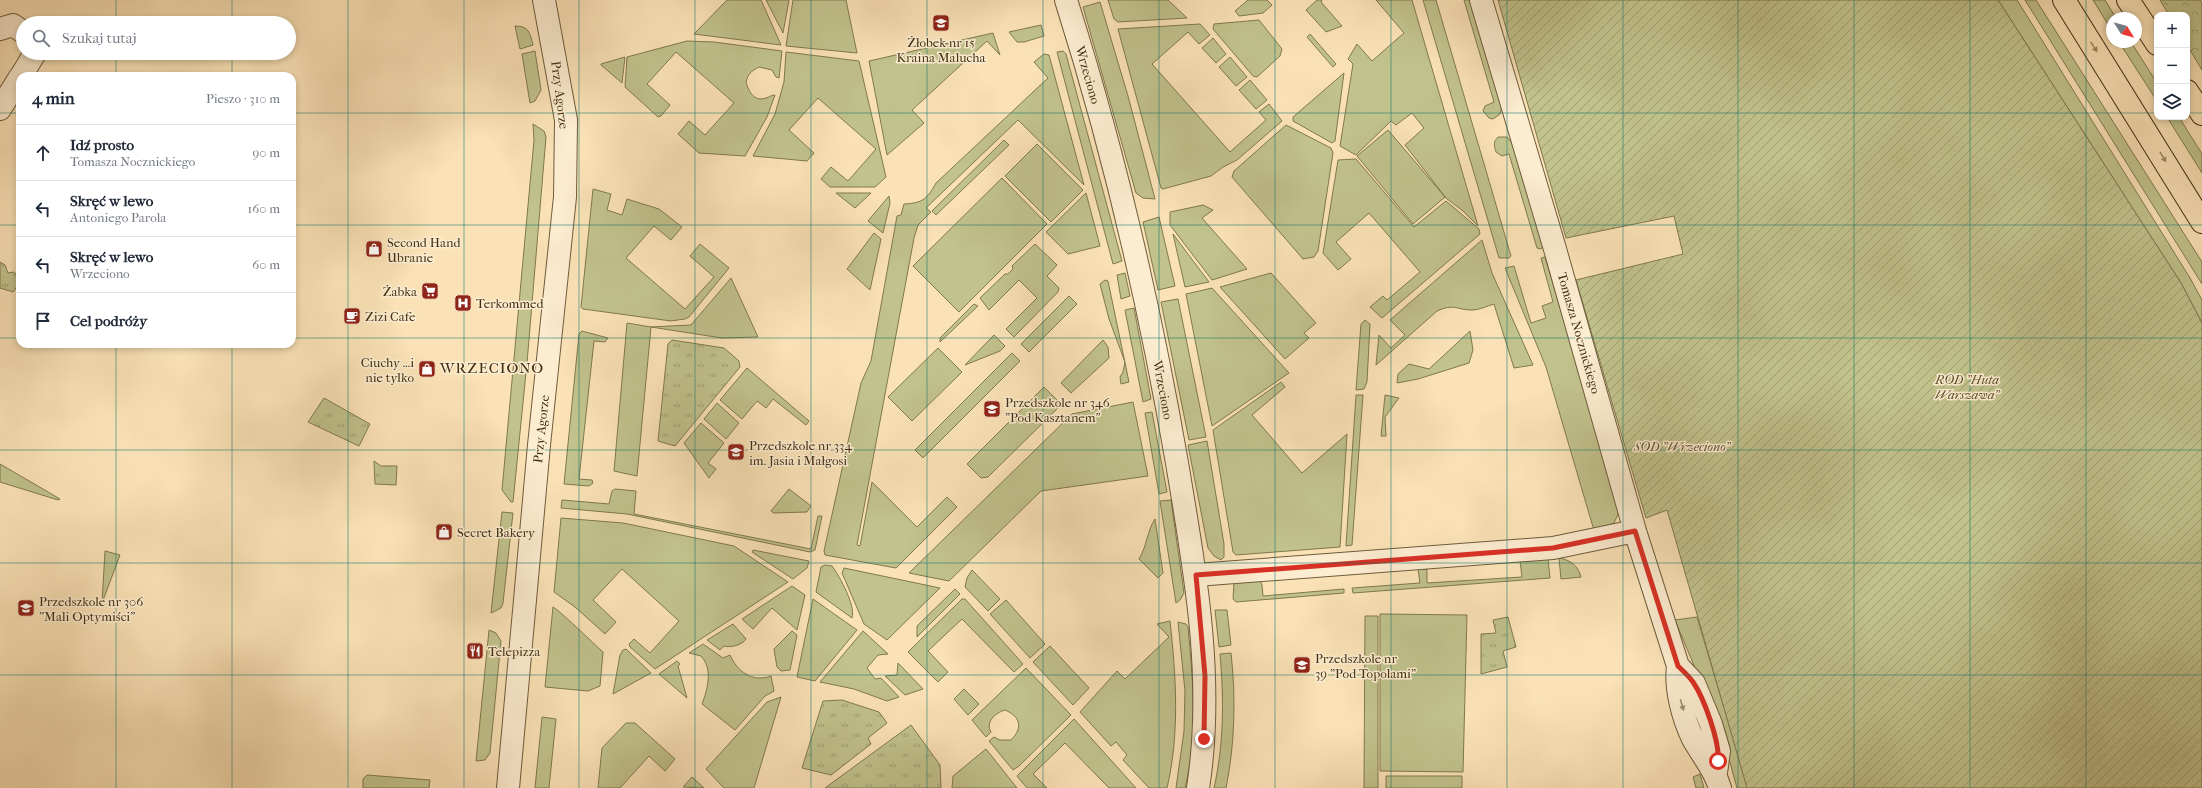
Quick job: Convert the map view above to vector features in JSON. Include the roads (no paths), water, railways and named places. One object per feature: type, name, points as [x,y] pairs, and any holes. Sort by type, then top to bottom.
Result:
[{"type":"main road","points":[[2064,0],[2202,222]]},
{"type":"main road","points":[[2128,0],[2154,39]]},
{"type":"main road","points":[[2190,96],[2202,114]]},
{"type":"street","name":"Przy Agorze","points":[[508,788],[539,445],[565,197],[566,120],[544,0]]},
{"type":"street","name":"Wrzeciono","points":[[1066,0],[1088,72],[1126,216],[1162,380],[1196,575],[1205,676],[1204,739],[1198,788]]},
{"type":"street","name":"Tomasza Nocznickiego","points":[[1481,0],[1555,249],[1635,531],[1678,666],[1676,681],[1688,727],[1718,781]]},
{"type":"street","points":[[0,29],[13,25],[16,27]]},
{"type":"street","points":[[23,72],[31,60]]},
{"type":"street","points":[[0,109],[16,83]]},
{"type":"street","points":[[1196,575],[1553,548],[1635,531]]},
{"type":"place","name":"Żłobek nr 15 Kraina Malucha","points":[[941,23]]},
{"type":"place","name":"Second Hand Ubranie","points":[[374,249]]},
{"type":"place","name":"Żabka","points":[[430,291]]},
{"type":"place","name":"Terkommed","points":[[463,303]]},
{"type":"place","name":"Zizi Cafe","points":[[352,316]]},
{"type":"place","name":"Ciuchy ...i nie tylko","points":[[427,369]]},
{"type":"place","name":"Przedszkole nr 346 \"Pod Kasztanem\"","points":[[992,409]]},
{"type":"place","name":"Przedszkole nr 334 im. Jasia i Małgosi","points":[[736,452]]},
{"type":"place","name":"Secret Bakery","points":[[444,532]]},
{"type":"place","name":"Przedszkole nr 306 \"Mali Optymiści\"","points":[[26,608]]},
{"type":"place","name":"Telepizza","points":[[475,651]]},
{"type":"place","name":"Przedszkole nr 39 \"Pod Topolami\"","points":[[1302,665]]},
{"type":"district","name":"WRZECIONO","points":[[492,368]]},
{"type":"park label","name":"ROD \"Huta Warszawa\"","points":[[1967,386]]},
{"type":"park label","name":"SOD \"Wrzeciono\"","points":[[1682,446]]}]
